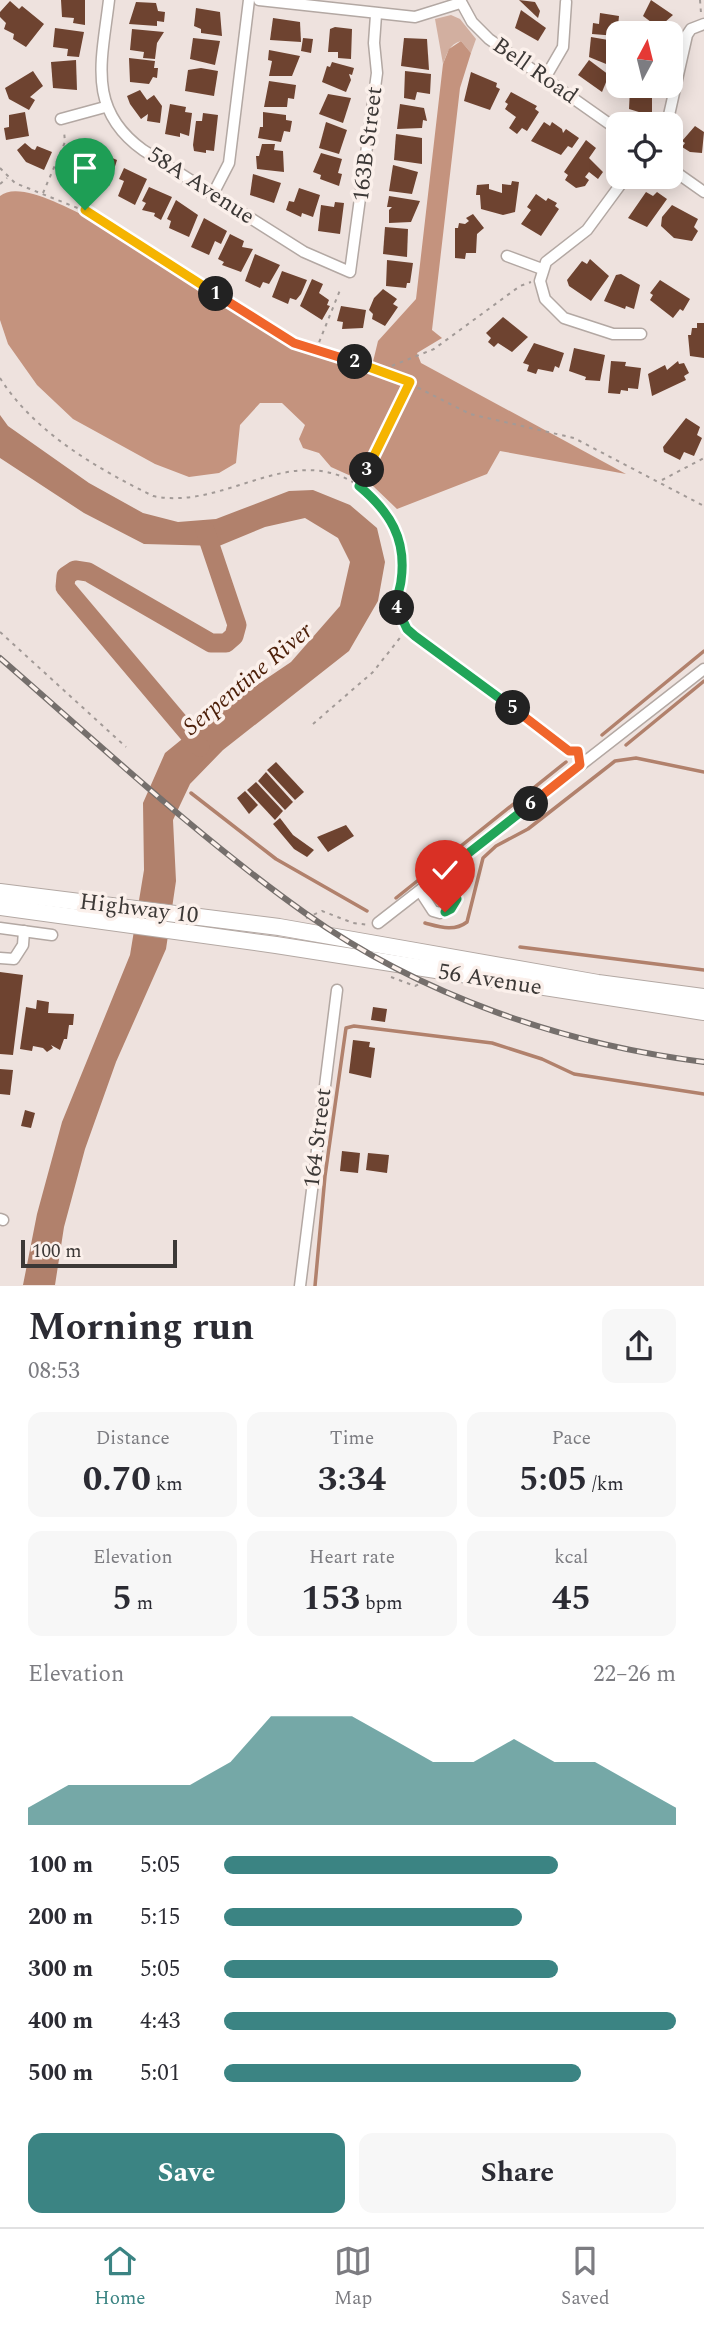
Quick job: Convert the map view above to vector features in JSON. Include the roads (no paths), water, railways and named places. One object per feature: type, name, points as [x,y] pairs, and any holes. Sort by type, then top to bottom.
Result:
[{"type":"highway","name":"Highway 10","points":[[0,892],[45,905],[276,945]]},
{"type":"highway","name":"Highway 10","points":[[0,907],[45,905],[282,928]]},
{"type":"highway","name":"56 Avenue","points":[[282,928],[598,983],[704,998]]},
{"type":"highway","name":"56 Avenue","points":[[276,945],[704,1012]]},
{"type":"street","points":[[61,120],[105,107],[101,81],[110,0]]},
{"type":"street","points":[[213,194],[229,163],[249,0]]},
{"type":"street","points":[[260,0],[376,15],[415,17],[460,2]]},
{"type":"street","name":"Bell Road","points":[[460,2],[480,32],[606,121]]},
{"type":"street","points":[[545,78],[563,47],[566,2]]},
{"type":"street","name":"163B Street","points":[[350,272],[376,89],[376,15]]},
{"type":"street","points":[[670,112],[687,35],[703,21]]},
{"type":"street","name":"58A Avenue","points":[[105,107],[130,141],[304,252],[350,272]]},
{"type":"street","points":[[683,177],[704,192]]},
{"type":"street","points":[[617,189],[587,230],[553,254],[542,269],[540,281],[545,299],[564,318],[613,334],[641,334]]},
{"type":"street","points":[[507,256],[542,269]]},
{"type":"street","points":[[377,925],[704,669]]},
{"type":"street","points":[[420,891],[433,911],[439,913],[451,909],[456,894],[447,870]]},
{"type":"street","points":[[0,928],[52,935]]},
{"type":"street","points":[[0,958],[14,959],[23,945],[24,931]]},
{"type":"street","name":"164 Street","points":[[300,1286],[337,990]]},
{"type":"waterway","name":"Serpentine River","points":[[200,747],[65,587],[66,576],[75,570],[88,572],[211,643],[226,643],[234,636],[237,625],[205,530]]},
{"type":"waterway","points":[[602,735],[704,651]]},
{"type":"waterway","points":[[626,745],[704,681]]},
{"type":"waterway","points":[[425,923],[452,928],[467,922],[483,858],[496,846],[528,829],[615,761],[636,758],[704,772]]},
{"type":"waterway","points":[[396,898],[566,762]]},
{"type":"waterway","points":[[191,793],[276,859],[367,911]]},
{"type":"waterway","points":[[520,947],[704,970]]},
{"type":"waterway","points":[[315,1286],[325,1176],[346,1028],[354,1026],[492,1043],[542,1059],[574,1074],[704,1094]]},
{"type":"railway","points":[[0,658],[150,790],[265,884],[350,942],[397,969],[445,992],[547,1029],[651,1054],[704,1062]]}]
